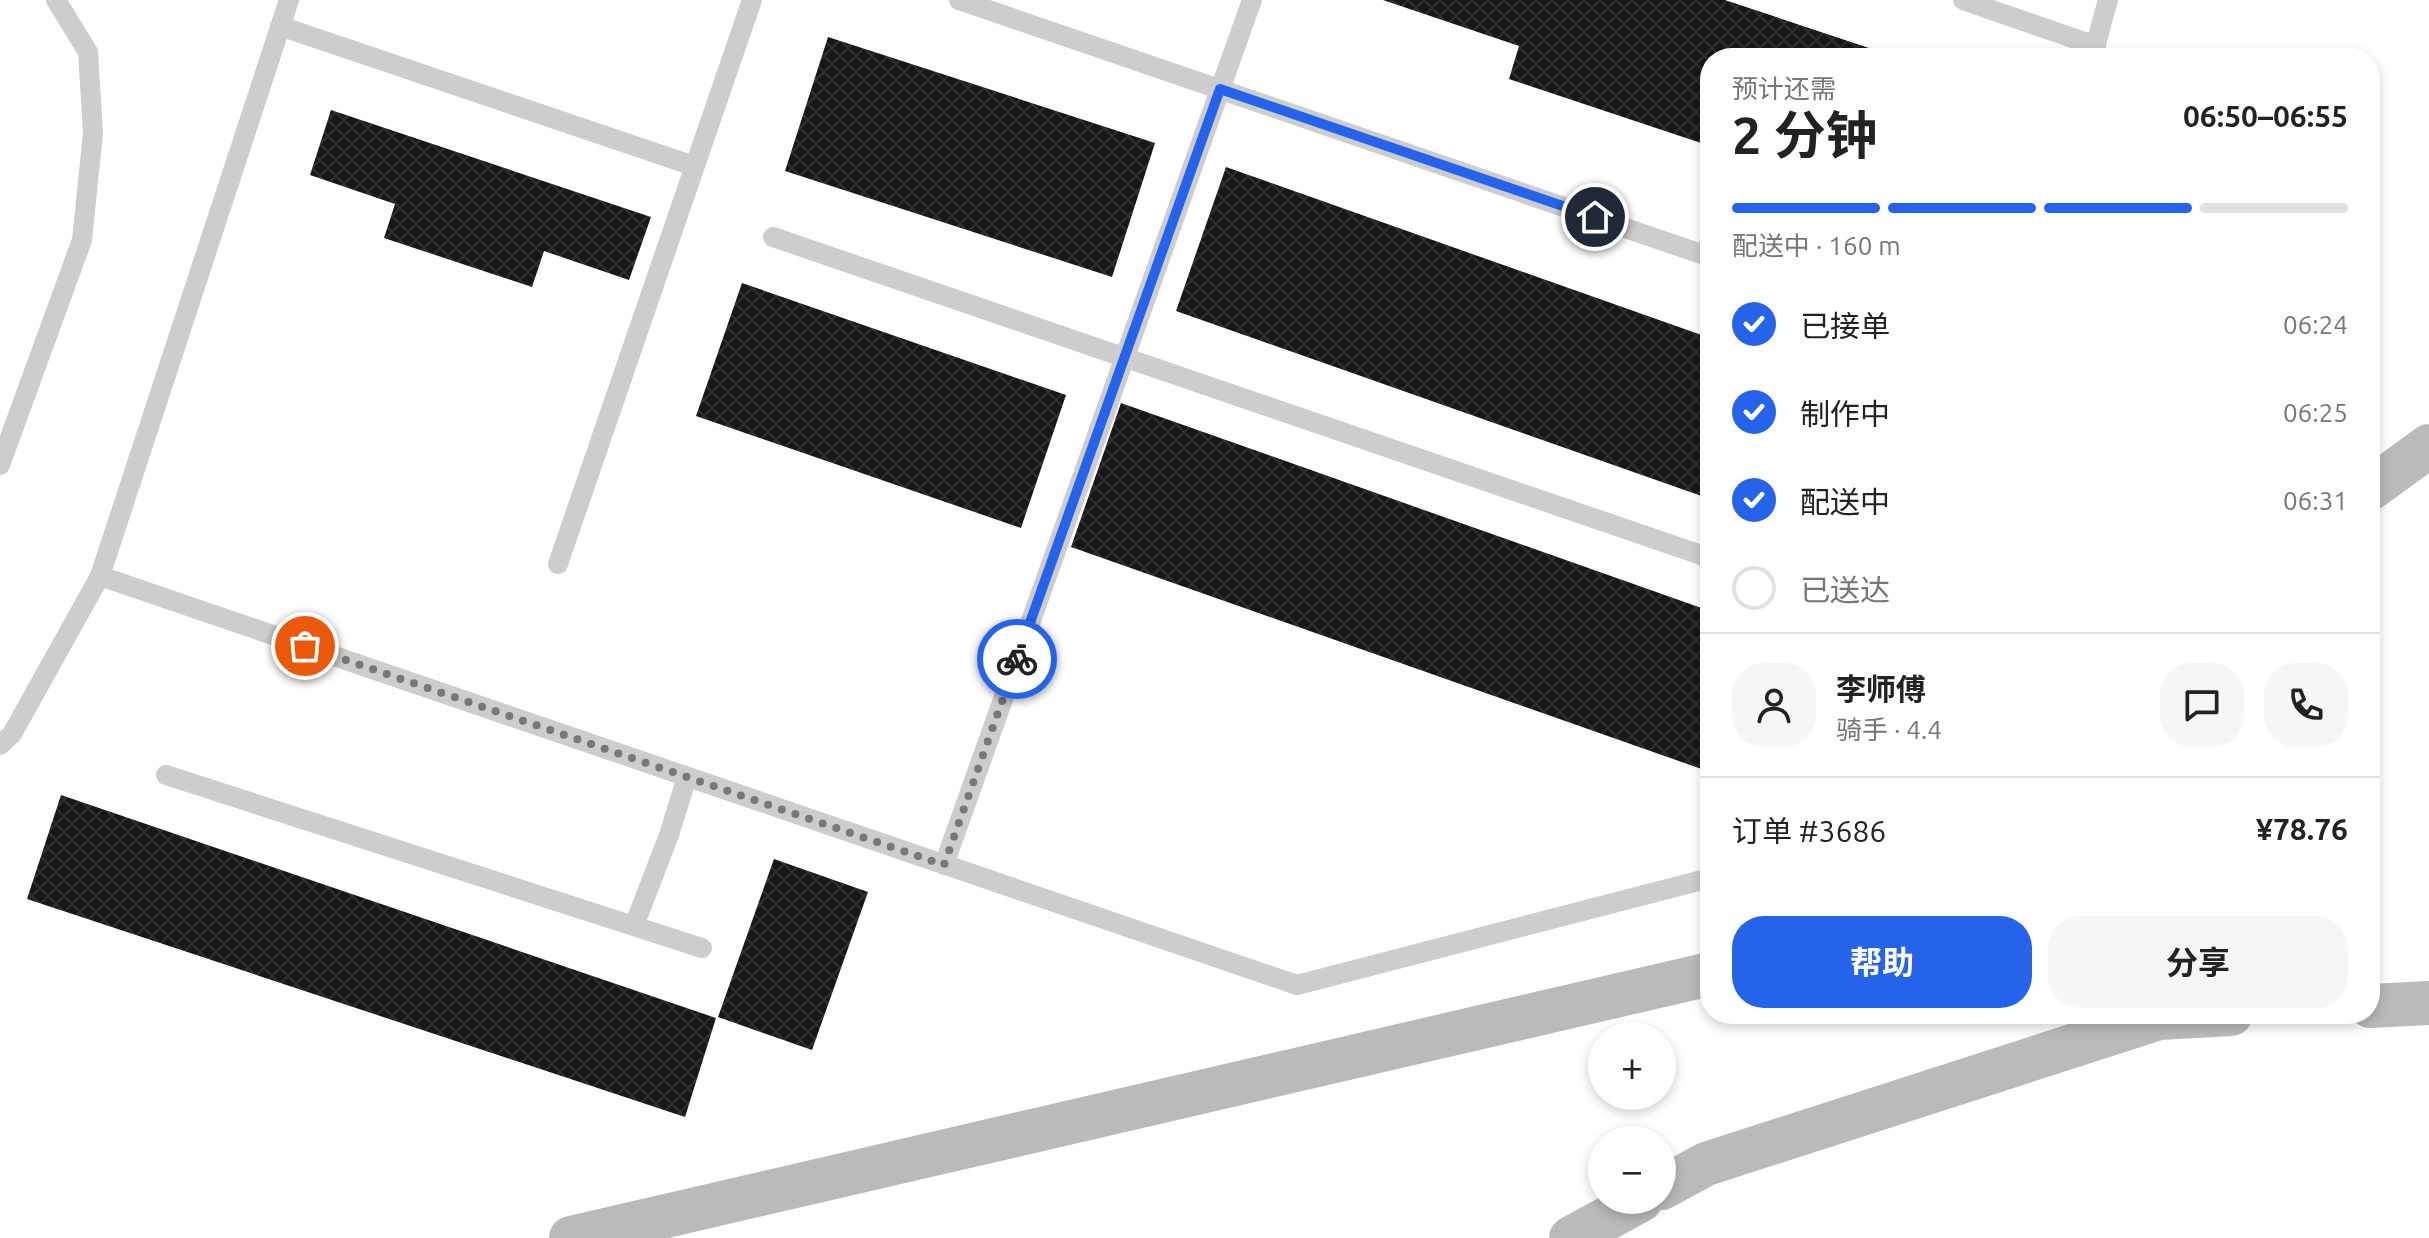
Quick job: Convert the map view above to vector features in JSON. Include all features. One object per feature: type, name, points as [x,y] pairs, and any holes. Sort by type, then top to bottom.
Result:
[{"type":"street","points":[[2380,482],[2429,446]]},
{"type":"street","points":[[571,1238],[1700,976]]},
{"type":"street","points":[[2380,1005],[2429,1003]]},
{"type":"street","points":[[1676,1180],[1706,1164],[2140,1024]]},
{"type":"street","points":[[1571,1238],[1615,1214]]},
{"type":"lane","points":[[0,465],[82,240],[93,133],[88,52],[56,0]]},
{"type":"lane","points":[[0,745],[12,734],[100,576],[289,0]]},
{"type":"lane","points":[[558,564],[752,0]]},
{"type":"lane","points":[[959,0],[1700,254]]},
{"type":"lane","points":[[944,865],[1252,0]]},
{"type":"lane","points":[[1963,0],[2084,48]]},
{"type":"lane","points":[[2095,48],[2108,0]]},
{"type":"lane","points":[[280,26],[694,166]]},
{"type":"lane","points":[[773,237],[1700,555]]},
{"type":"lane","points":[[100,576],[1297,985],[1700,881]]},
{"type":"lane","points":[[166,775],[702,948]]},
{"type":"lane","points":[[634,926],[669,835],[687,777]]},
{"type":"building","points":[[1383,0],[1725,0],[1869,48],[1700,48],[1700,143],[1509,79],[1519,46]]},
{"type":"building","points":[[828,37],[1155,143],[1112,277],[785,171]]},
{"type":"building","points":[[331,110],[651,217],[629,280],[544,251],[532,287],[384,238],[395,204],[310,175]]},
{"type":"building","points":[[1226,167],[1700,334],[1700,495],[1176,311]]},
{"type":"building","points":[[742,283],[1066,395],[1021,528],[696,416]]},
{"type":"building","points":[[1121,403],[1700,607],[1700,768],[1071,547]]},
{"type":"building","points":[[61,795],[716,1018],[685,1117],[27,899]]},
{"type":"building","points":[[774,859],[868,892],[812,1050],[718,1017]]},
{"type":"way so far","points":[[305,646],[944,865],[1017,659]]},
{"type":"route","points":[[1017,659],[1220,89],[1595,217]]}]
